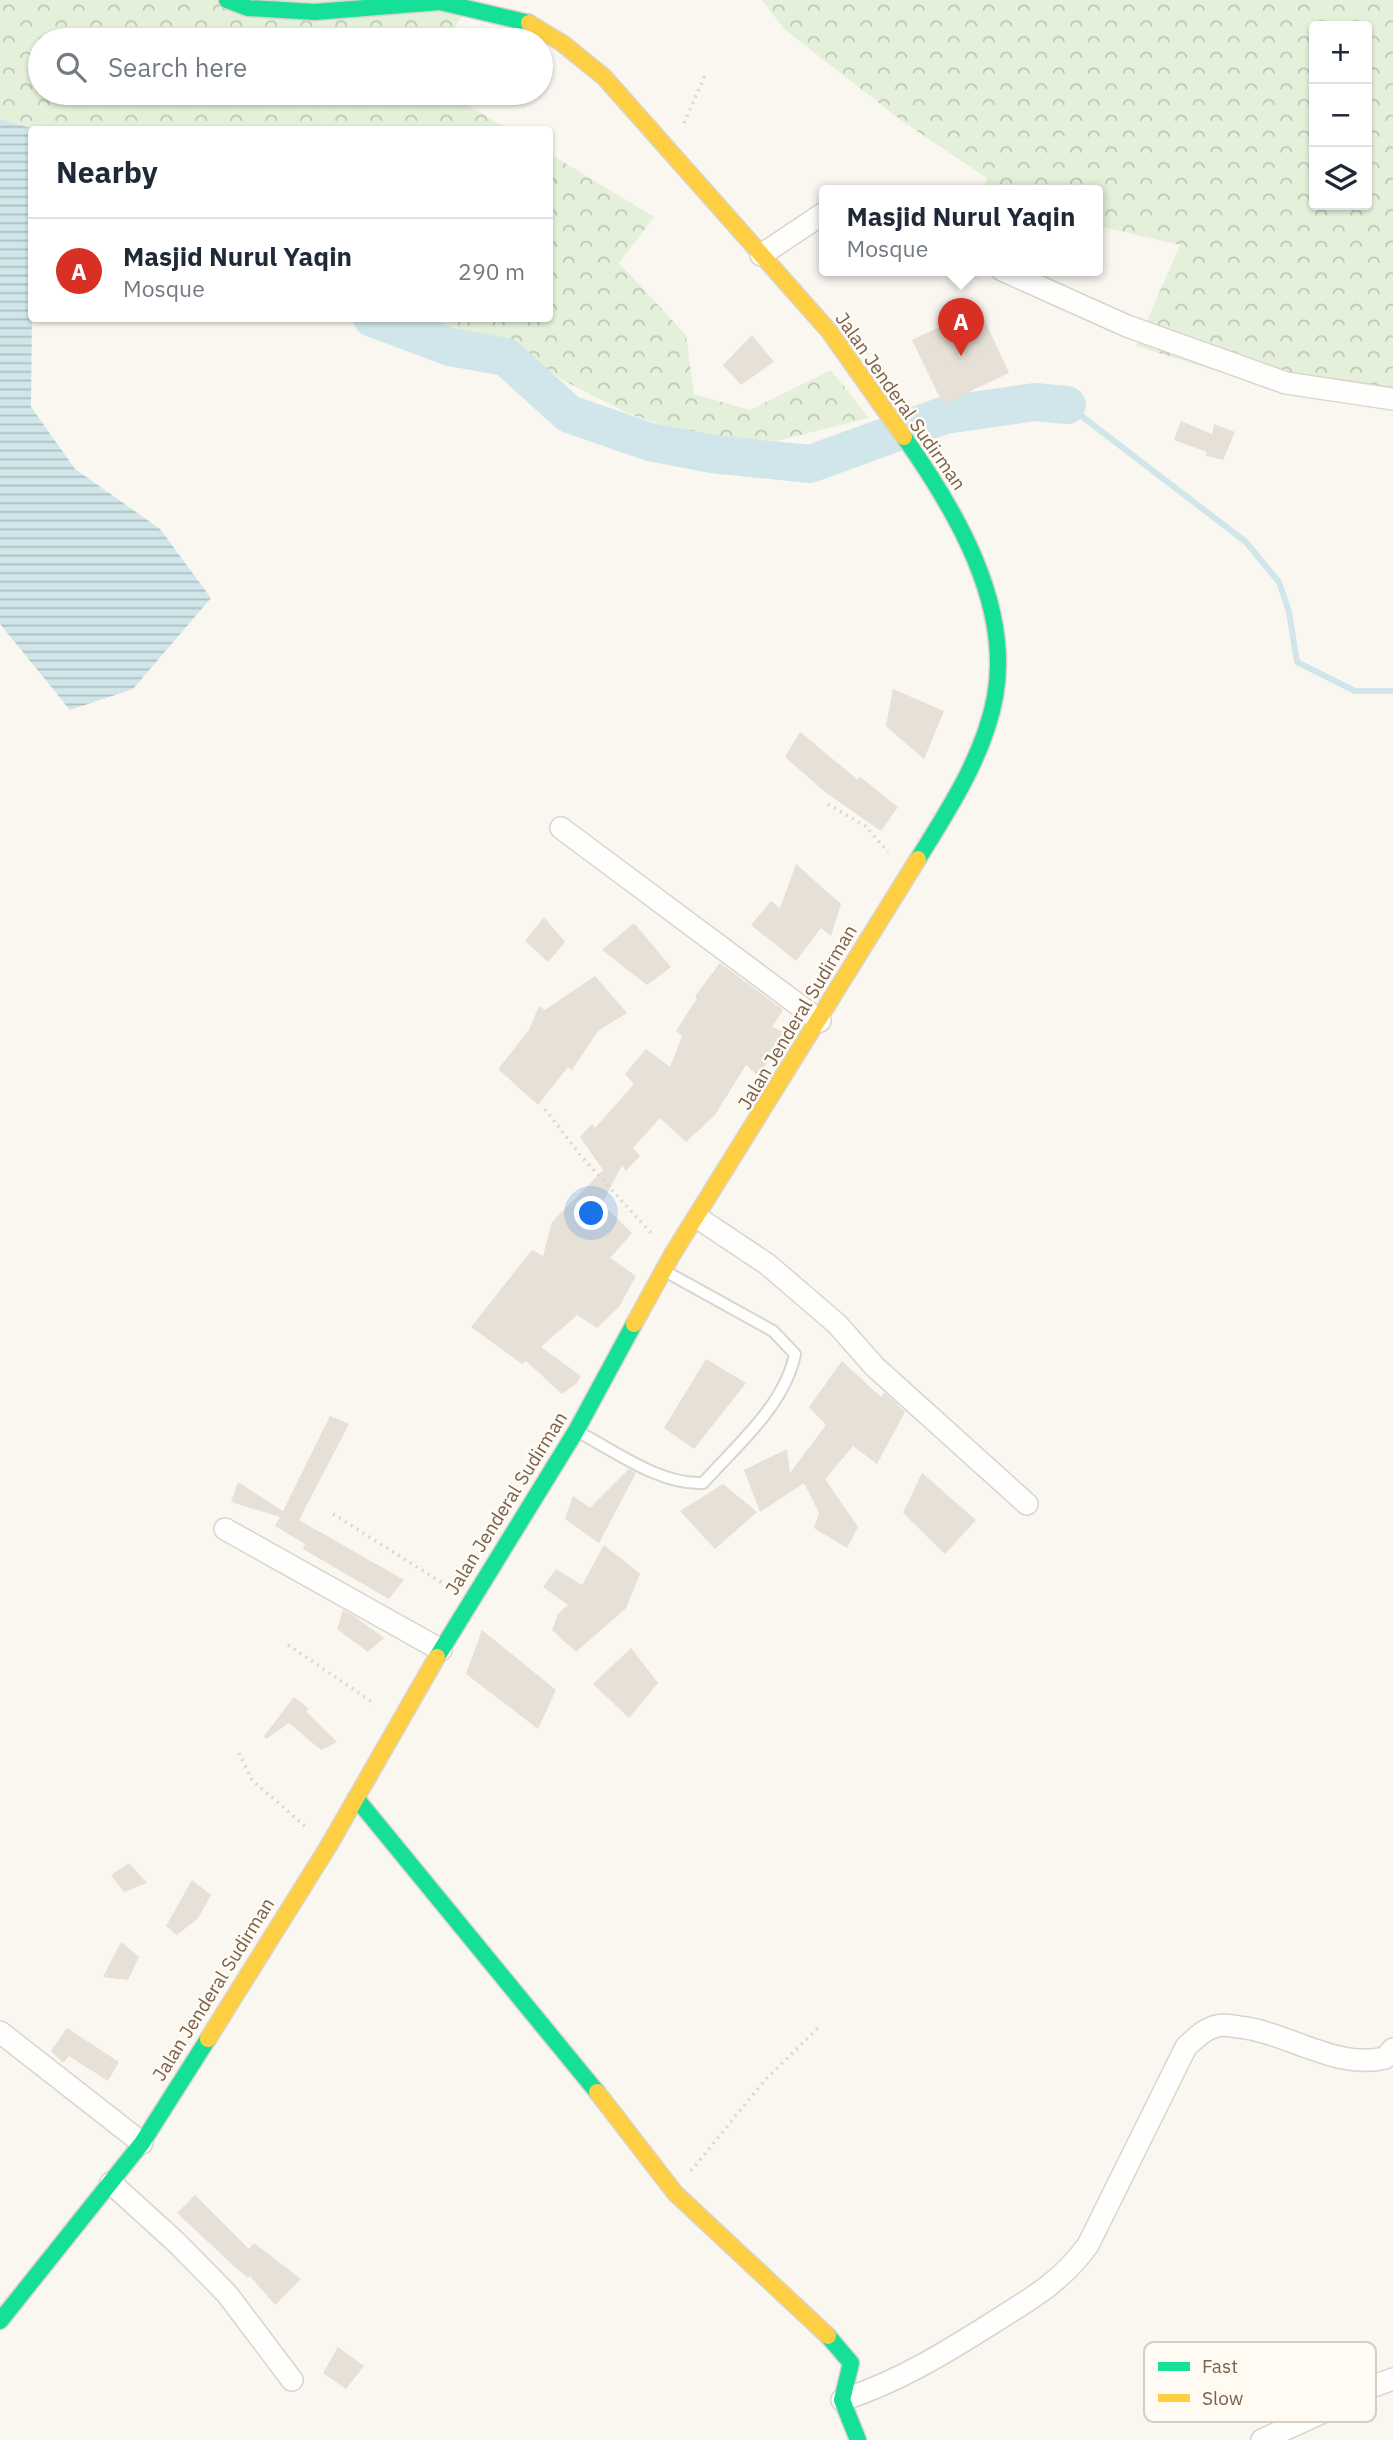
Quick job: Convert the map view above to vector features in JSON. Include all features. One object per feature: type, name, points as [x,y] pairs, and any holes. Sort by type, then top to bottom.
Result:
[{"type":"main road","name":"Jalan Jenderal Sudirman","points":[[227,0],[248,8],[315,12],[440,2],[524,20],[537,28]]},
{"type":"main road","name":"Jalan Jenderal Sudirman","points":[[0,2321],[142,2143],[328,1847],[470,1600],[576,1431],[666,1271],[672,1255],[698,1218],[959,792],[980,744],[995,698],[998,658],[993,617],[977,565],[949,508],[914,451],[830,331],[604,77],[553,38]]},
{"type":"main road","points":[[356,1798],[617,2116],[675,2193],[731,2249],[838,2345],[851,2363],[842,2400],[858,2440]]},
{"type":"street","points":[[761,255],[819,216]]},
{"type":"street","points":[[1015,276],[1126,326],[1286,383],[1393,399]]},
{"type":"street","points":[[561,828],[820,1021]]},
{"type":"street","points":[[698,1218],[767,1265],[837,1324],[874,1367],[1027,1504]]},
{"type":"street","points":[[225,1529],[441,1650]]},
{"type":"street","points":[[842,2400],[876,2389],[919,2368],[1045,2290],[1070,2270],[1088,2245],[1186,2047],[1202,2033],[1219,2025],[1257,2029],[1339,2057],[1359,2061],[1385,2058],[1393,2049]]},
{"type":"street","points":[[0,2032],[142,2143]]},
{"type":"street","points":[[111,2183],[177,2243],[227,2294],[292,2380]]},
{"type":"street","points":[[1376,2385],[1393,2379]]},
{"type":"street","points":[[1262,2440],[1301,2422]]},
{"type":"lane","points":[[576,1431],[684,1484],[703,1483],[753,1427],[790,1378],[794,1354],[773,1331],[666,1271]]},
{"type":"path","points":[[671,154],[706,73]]},
{"type":"path","points":[[828,804],[865,826],[908,874]]},
{"type":"path","points":[[545,1109],[581,1156],[672,1255]]},
{"type":"path","points":[[333,1514],[470,1600]]},
{"type":"path","points":[[288,1645],[400,1721]]},
{"type":"path","points":[[239,1753],[252,1780],[328,1847]]},
{"type":"path","points":[[675,2193],[756,2089],[819,2027]]},
{"type":"green space","points":[[0,0],[470,0],[455,28],[28,28],[28,105],[467,105],[503,126],[28,127],[0,119]]},
{"type":"green space","points":[[762,0],[1393,0],[1393,394],[1217,371],[1136,346],[1180,245],[1103,227],[1103,185],[985,185],[987,178],[902,121],[784,29]]},
{"type":"green space","points":[[553,156],[654,217],[619,263],[686,335],[694,394],[750,410],[831,370],[869,418],[776,441],[693,435],[627,413],[561,379],[519,348],[419,322],[553,322]]},
{"type":"shaded area","points":[[0,119],[28,127],[31,407],[75,469],[160,529],[211,598],[133,689],[70,710],[0,624]]},
{"type":"building","points":[[979,308],[1009,373],[943,404],[912,340]]},
{"type":"building","points":[[752,335],[774,362],[741,385],[723,365]]},
{"type":"building","points":[[1181,421],[1212,434],[1214,424],[1235,432],[1223,460],[1206,456],[1207,452],[1174,440]]},
{"type":"building","points":[[893,689],[944,711],[924,759],[886,726]]},
{"type":"building","points":[[800,732],[858,780],[859,776],[898,807],[881,831],[825,792],[785,757]]},
{"type":"building","points":[[796,864],[841,904],[831,936],[821,928],[796,961],[751,925],[771,901],[780,908]]},
{"type":"building","points":[[544,917],[565,942],[548,962],[525,941]]},
{"type":"building","points":[[634,923],[671,967],[647,985],[602,950]]},
{"type":"building","points":[[720,963],[783,1010],[772,1027],[784,1032],[759,1077],[746,1065],[715,1115],[686,1142],[660,1118],[633,1148],[640,1156],[626,1171],[622,1165],[602,1204],[632,1233],[610,1258],[636,1276],[619,1307],[597,1328],[577,1315],[541,1347],[581,1376],[577,1383],[562,1394],[526,1361],[522,1364],[471,1327],[532,1250],[543,1256],[552,1222],[603,1170],[580,1137],[592,1124],[595,1128],[634,1084],[625,1074],[646,1049],[670,1067],[682,1036],[676,1031],[697,998],[695,996]]},
{"type":"building","points":[[595,976],[627,1013],[598,1031],[572,1070],[568,1067],[538,1105],[498,1069],[529,1030],[539,1006],[545,1010]]},
{"type":"building","points":[[706,1359],[746,1383],[694,1449],[664,1428]]},
{"type":"building","points":[[842,1361],[881,1397],[884,1392],[905,1412],[877,1464],[853,1446],[825,1479],[858,1527],[847,1548],[814,1528],[819,1513],[804,1483],[760,1512],[744,1470],[787,1449],[790,1473],[826,1425],[809,1407]]},
{"type":"building","points":[[330,1416],[349,1424],[299,1520],[404,1580],[389,1599],[303,1549],[305,1544],[275,1526],[280,1517],[231,1502],[238,1482],[283,1511]]},
{"type":"building","points":[[629,1469],[636,1473],[599,1543],[565,1519],[573,1496],[590,1508]]},
{"type":"building","points":[[922,1473],[976,1520],[945,1554],[903,1513]]},
{"type":"building","points":[[723,1484],[757,1512],[715,1549],[680,1511]]},
{"type":"building","points":[[604,1545],[640,1574],[626,1608],[576,1652],[552,1630],[558,1614],[568,1605],[543,1587],[556,1569],[582,1585]]},
{"type":"building","points":[[343,1610],[384,1638],[368,1652],[337,1629]]},
{"type":"building","points":[[482,1630],[556,1690],[538,1729],[466,1674]]},
{"type":"building","points":[[631,1648],[658,1683],[629,1718],[593,1684]]},
{"type":"building","points":[[294,1697],[309,1709],[306,1711],[337,1742],[321,1750],[289,1723],[266,1739],[264,1736]]},
{"type":"building","points":[[129,1863],[147,1883],[124,1892],[111,1875]]},
{"type":"building","points":[[192,1880],[211,1895],[198,1918],[177,1935],[166,1926]]},
{"type":"building","points":[[121,1942],[139,1957],[128,1980],[103,1977]]},
{"type":"building","points":[[67,2028],[119,2062],[108,2081],[69,2056],[63,2063],[51,2051]]},
{"type":"building","points":[[195,2195],[249,2249],[254,2243],[301,2279],[275,2305],[250,2276],[248,2278],[234,2266],[177,2213]]},
{"type":"building","points":[[338,2347],[364,2366],[346,2389],[323,2373]]},
{"type":"waterway","points":[[383,322],[450,347],[506,357],[569,414],[650,442],[712,454],[810,464],[945,415],[1035,402],[1067,405]]},
{"type":"waterway","points":[[1067,405],[1246,542],[1279,582],[1289,612],[1297,662],[1355,691],[1393,691]]},
{"type":"traffic: fast","points":[[227,0],[248,8],[315,12],[440,2],[529,23]]},
{"type":"traffic: fast","points":[[904,437],[942,495],[975,560],[987,593],[995,628],[998,662],[995,697],[983,740],[964,781],[918,859]]},
{"type":"traffic: fast","points":[[437,1657],[576,1431],[634,1324]]},
{"type":"traffic: fast","points":[[356,1798],[597,2092]]},
{"type":"traffic: fast","points":[[0,2321],[142,2143],[208,2039]]},
{"type":"traffic: fast","points":[[828,2336],[851,2363],[842,2400],[858,2440]]},
{"type":"traffic: slow","points":[[529,23],[537,28]]},
{"type":"traffic: slow","points":[[553,38],[604,77],[829,331],[904,437]]},
{"type":"traffic: slow","points":[[634,1324],[672,1255],[918,859]]},
{"type":"traffic: slow","points":[[208,2039],[328,1847],[437,1657]]},
{"type":"traffic: slow","points":[[597,2092],[675,2193],[828,2336]]},
{"type":"place","name":"Masjid Nurul Yaqin","points":[[961,356]]}]
